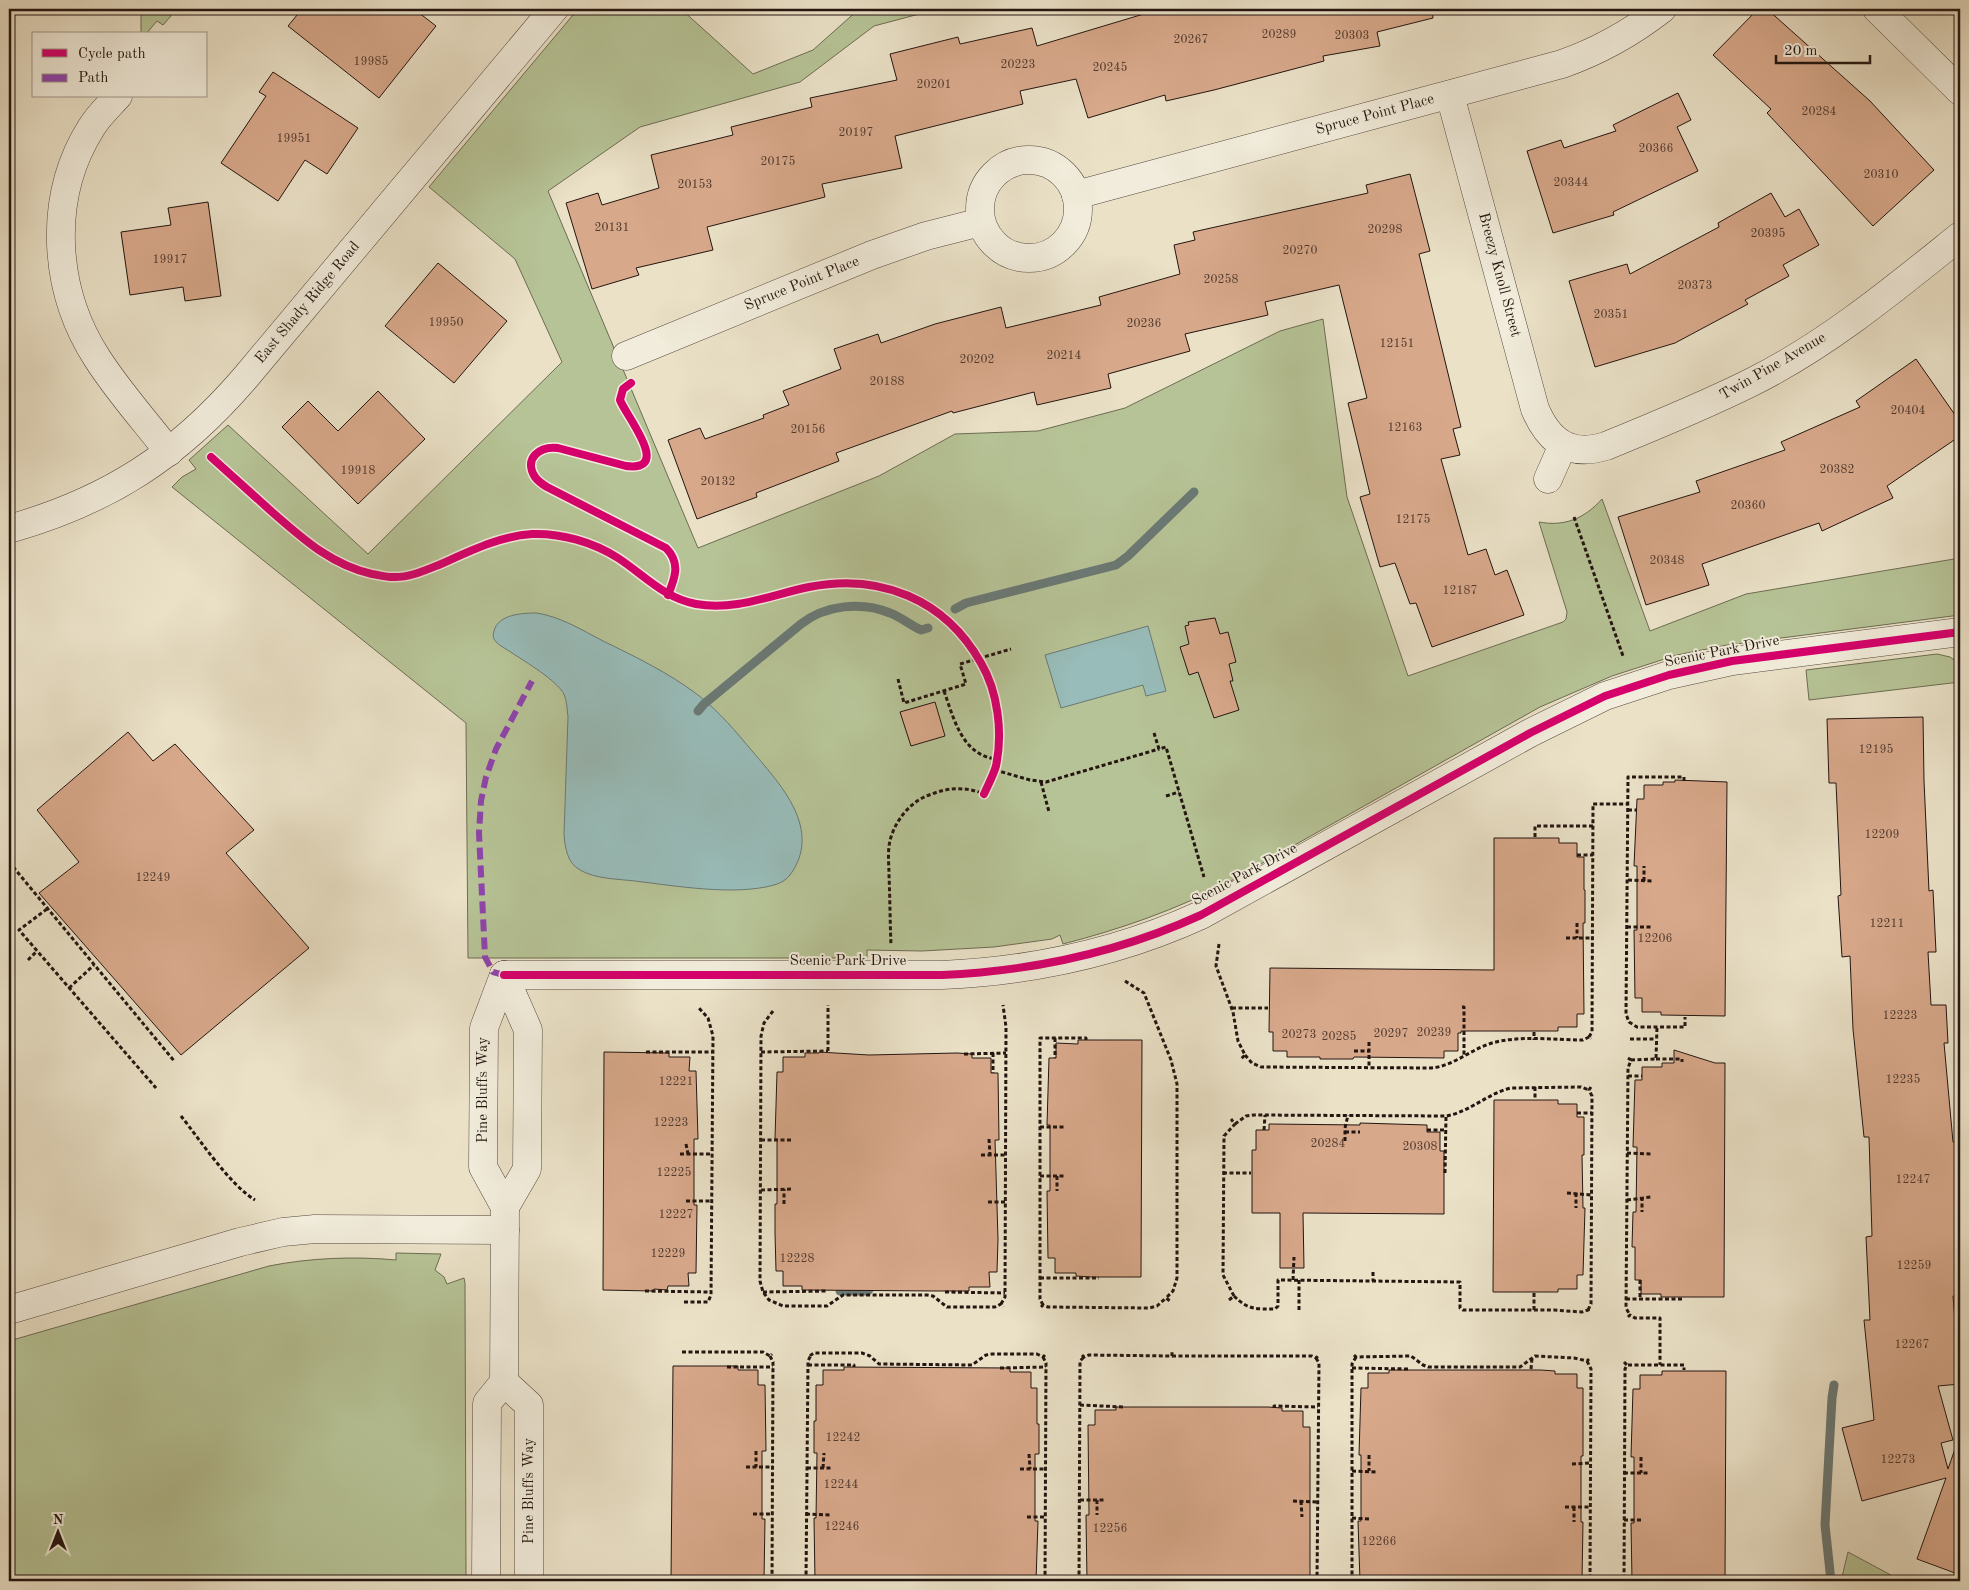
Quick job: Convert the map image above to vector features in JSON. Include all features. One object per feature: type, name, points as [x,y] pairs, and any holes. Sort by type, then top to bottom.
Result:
[{"type":"street","name":"East Shady Ridge Road","points":[[9,529],[93,499],[169,452],[209,418],[245,378],[554,9]]},
{"type":"street","name":"Spruce Point Place","points":[[1076,195],[1527,75],[1583,56],[1627,35],[1662,9]]},
{"type":"street","points":[[1877,9],[1960,91]]},
{"type":"street","name":"Breezy Knoll Street","points":[[1450,95],[1535,410],[1545,429],[1563,445]]},
{"type":"street","points":[[116,98],[92,127],[82,144],[70,174],[62,212],[60,237],[63,265],[71,304],[91,348],[114,382],[169,452]]},
{"type":"street","points":[[1034,160],[1052,166],[1068,178],[1076,195],[1078,213],[1074,231],[1063,246],[1047,256],[1029,259],[1011,255],[995,246],[984,231],[981,222],[980,203],[986,185],[998,170],[1016,162],[1034,160]]},
{"type":"street","name":"Spruce Point Place","points":[[626,356],[872,254],[926,236],[981,222]]},
{"type":"street","name":"Twin Pine Avenue","points":[[1563,445],[1582,450],[1606,446],[1700,407],[1753,381],[1800,354],[1859,315],[1960,236]]},
{"type":"street","points":[[1548,479],[1563,445]]},
{"type":"street","name":"Scenic Park Drive","points":[[504,974],[933,975],[996,971],[1068,960],[1129,944],[1161,933],[1209,912],[1530,733],[1605,696],[1669,675],[1718,664],[1960,632]]},
{"type":"street","name":"Pine Bluffs Way","points":[[504,974],[528,1030],[527,1169],[505,1219]]},
{"type":"street","name":"Pine Bluffs Way","points":[[504,974],[484,1028],[483,1167],[505,1219],[504,1382],[529,1406],[529,1581]]},
{"type":"street","points":[[9,1310],[246,1240],[283,1232],[505,1219]]},
{"type":"street","points":[[486,1581],[487,1403],[504,1382]]},
{"type":"path","points":[[631,383],[623,389],[620,400],[646,448],[647,458],[644,463],[638,466],[626,466],[558,448],[547,447],[535,455],[531,462],[532,471],[538,481],[547,487],[666,548],[672,556],[676,568],[675,577],[668,594]]},
{"type":"path","points":[[211,457],[314,548],[331,559],[370,574],[392,577],[411,575],[507,538],[532,534],[554,536],[595,546],[617,558],[668,594],[694,603],[721,606],[747,604],[827,585],[853,583],[878,586],[914,598],[935,611],[965,638],[989,680],[996,707],[998,727],[996,759],[994,770],[984,794],[961,789],[945,790],[930,794],[914,803],[894,830],[889,850],[891,955]]},
{"type":"path","points":[[1574,517],[1623,656]]},
{"type":"path","points":[[898,679],[904,703],[966,684],[960,664],[1011,649]]},
{"type":"path","points":[[944,691],[956,726],[968,745],[983,757],[996,759]]},
{"type":"path","points":[[1154,733],[1159,750]]},
{"type":"path","points":[[994,770],[1026,779],[1053,781],[1166,747],[1204,877]]},
{"type":"path","points":[[1684,781],[1684,777],[1628,777],[1627,1017],[1634,1026],[1685,1026],[1685,1017]]},
{"type":"path","points":[[1041,781],[1049,812]]},
{"type":"path","points":[[1166,796],[1179,792]]},
{"type":"path","points":[[1219,944],[1216,966],[1231,1008],[1238,1041],[1252,1063],[1261,1067],[1436,1068],[1492,1043],[1510,1040],[1583,1040],[1590,1038],[1592,1032],[1594,804],[1628,804]]},
{"type":"path","points":[[1628,810],[1636,810]]},
{"type":"path","points":[[1536,837],[1535,826],[1593,826]]},
{"type":"path","points":[[1577,856],[1593,856]]},
{"type":"path","points":[[9,862],[175,1062]]},
{"type":"path","points":[[1644,866],[1644,881]]},
{"type":"path","points":[[1628,880],[1653,881]]},
{"type":"path","points":[[47,908],[19,930],[156,1088]]},
{"type":"path","points":[[1577,922],[1577,938]]},
{"type":"path","points":[[1627,927],[1652,927]]},
{"type":"path","points":[[1566,938],[1593,938]]},
{"type":"path","points":[[28,960],[37,951]]},
{"type":"path","points":[[69,988],[94,965]]},
{"type":"path","points":[[1086,1040],[1086,1038],[1040,1038],[1040,1299],[1042,1306],[1048,1307],[1149,1308],[1157,1306],[1173,1291],[1177,1278],[1177,1084],[1171,1060],[1144,993],[1125,981]]},
{"type":"path","points":[[761,1052],[828,1052],[828,997]]},
{"type":"path","points":[[773,1011],[762,1028],[761,1052],[758,1271],[763,1292],[772,1302],[783,1306],[827,1306],[843,1295],[927,1295],[933,1296],[947,1307],[995,1307],[1002,1305],[1005,1293],[1006,1026],[1003,1005]]},
{"type":"path","points":[[1462,1007],[1464,1007],[1464,1057]]},
{"type":"path","points":[[684,1302],[708,1302],[711,1298],[713,1271],[713,1036],[708,1018],[698,1008]]},
{"type":"path","points":[[1231,1008],[1268,1008]]},
{"type":"path","points":[[1656,1059],[1657,1026]]},
{"type":"path","points":[[1534,1032],[1534,1040]]},
{"type":"path","points":[[1054,1038],[1054,1058]]},
{"type":"path","points":[[1630,1039],[1656,1039]]},
{"type":"path","points":[[1369,1042],[1369,1068]]},
{"type":"path","points":[[646,1052],[712,1052]]},
{"type":"path","points":[[1354,1052],[1369,1052]]},
{"type":"path","points":[[993,1053],[993,1073]]},
{"type":"path","points":[[964,1054],[1006,1053]]},
{"type":"path","points":[[1240,1060],[1246,1055]]},
{"type":"path","points":[[1660,1365],[1660,1318],[1635,1318],[1629,1316],[1626,1311],[1628,1068],[1630,1059],[1682,1059],[1682,1062]]},
{"type":"path","points":[[1628,1076],[1642,1076]]},
{"type":"path","points":[[1516,1087],[1535,1087],[1590,1088],[1592,1096],[1591,1304],[1589,1311],[1461,1309],[1460,1282],[1278,1280],[1278,1306],[1275,1309],[1251,1308],[1242,1305],[1234,1296],[1223,1275],[1224,1136],[1246,1116],[1446,1116],[1462,1111],[1501,1090],[1516,1087]]},
{"type":"path","points":[[1535,1087],[1535,1099]]},
{"type":"path","points":[[1577,1113],[1592,1113]]},
{"type":"path","points":[[1264,1130],[1265,1115]]},
{"type":"path","points":[[1345,1141],[1348,1115]]},
{"type":"path","points":[[180,1116],[235,1184],[256,1200]]},
{"type":"path","points":[[1445,1173],[1446,1116]]},
{"type":"path","points":[[1231,1119],[1235,1124]]},
{"type":"path","points":[[1040,1127],[1065,1127]]},
{"type":"path","points":[[1427,1130],[1446,1130]]},
{"type":"path","points":[[1345,1132],[1360,1132]]},
{"type":"path","points":[[989,1139],[990,1156]]},
{"type":"path","points":[[760,1140],[793,1140]]},
{"type":"path","points":[[686,1144],[688,1154]]},
{"type":"path","points":[[1627,1153],[1652,1154]]},
{"type":"path","points":[[680,1154],[712,1154]]},
{"type":"path","points":[[981,1155],[1006,1156]]},
{"type":"path","points":[[1223,1173],[1251,1173]]},
{"type":"path","points":[[1040,1176],[1065,1176]]},
{"type":"path","points":[[1057,1176],[1057,1191]]},
{"type":"path","points":[[784,1189],[784,1204]]},
{"type":"path","points":[[760,1190],[793,1189]]},
{"type":"path","points":[[1567,1193],[1592,1196]]},
{"type":"path","points":[[1576,1193],[1576,1208]]},
{"type":"path","points":[[1642,1197],[1642,1212]]},
{"type":"path","points":[[1627,1200],[1651,1197]]},
{"type":"path","points":[[686,1201],[712,1201]]},
{"type":"path","points":[[988,1202],[1005,1202]]},
{"type":"path","points":[[1293,1280],[1294,1257]]},
{"type":"path","points":[[1373,1272],[1373,1281]]},
{"type":"path","points":[[1040,1278],[1099,1278]]},
{"type":"path","points":[[1299,1280],[1299,1310]]},
{"type":"path","points":[[1640,1280],[1640,1300]]},
{"type":"path","points":[[644,1291],[711,1292]]},
{"type":"path","points":[[763,1292],[828,1291]]},
{"type":"path","points":[[945,1292],[1005,1293]]},
{"type":"path","points":[[1534,1293],[1534,1310]]},
{"type":"path","points":[[1229,1300],[1234,1296]]},
{"type":"path","points":[[1166,1298],[1170,1301]]},
{"type":"path","points":[[1626,1299],[1683,1300],[1683,1298]]},
{"type":"path","points":[[1172,1351],[1172,1356]]},
{"type":"path","points":[[682,1352],[763,1352],[771,1355],[773,1366],[772,1581]]},
{"type":"path","points":[[806,1581],[808,1359],[810,1354],[814,1353],[862,1353],[867,1354],[879,1364],[972,1365],[986,1355],[992,1354],[1037,1354],[1044,1356],[1046,1367],[1045,1581]]},
{"type":"path","points":[[1079,1581],[1080,1361],[1083,1356],[1089,1354],[1317,1356],[1319,1363],[1317,1581]]},
{"type":"path","points":[[1352,1581],[1352,1368],[1355,1356],[1411,1356],[1428,1367],[1520,1367],[1536,1356],[1588,1360],[1591,1369],[1590,1581]]},
{"type":"path","points":[[1531,1369],[1532,1358]]},
{"type":"path","points":[[1624,1581],[1626,1364],[1684,1365],[1684,1370]]},
{"type":"path","points":[[808,1366],[854,1365],[854,1367]]},
{"type":"path","points":[[727,1366],[773,1366]]},
{"type":"path","points":[[1000,1368],[1046,1367]]},
{"type":"path","points":[[1352,1368],[1410,1369]]},
{"type":"path","points":[[1080,1406],[1124,1406]]},
{"type":"path","points":[[1274,1408],[1274,1406],[1318,1406]]},
{"type":"path","points":[[756,1451],[756,1467]]},
{"type":"path","points":[[823,1468],[824,1453]]},
{"type":"path","points":[[1029,1454],[1030,1469]]},
{"type":"path","points":[[1369,1455],[1369,1471]]},
{"type":"path","points":[[1641,1457],[1641,1472]]},
{"type":"path","points":[[1572,1464],[1590,1463]]},
{"type":"path","points":[[746,1467],[773,1467]]},
{"type":"path","points":[[807,1468],[833,1468]]},
{"type":"path","points":[[1020,1469],[1046,1469]]},
{"type":"path","points":[[1352,1471],[1378,1472]]},
{"type":"path","points":[[1624,1472],[1650,1473]]},
{"type":"path","points":[[1080,1500],[1105,1500]]},
{"type":"path","points":[[1097,1500],[1097,1515]]},
{"type":"path","points":[[1293,1501],[1318,1502]]},
{"type":"path","points":[[1302,1501],[1302,1517]]},
{"type":"path","points":[[1565,1507],[1590,1507]]},
{"type":"path","points":[[1574,1507],[1574,1522]]},
{"type":"path","points":[[753,1514],[772,1514]]},
{"type":"path","points":[[806,1514],[832,1515]]},
{"type":"path","points":[[1027,1517],[1045,1517]]},
{"type":"path","points":[[1352,1518],[1369,1519]]},
{"type":"path","points":[[1624,1520],[1642,1520]]},
{"type":"green space","points":[[141,9],[166,9],[171,16],[163,25],[157,21],[148,32],[141,32]]},
{"type":"green space","points":[[578,9],[681,9],[753,74],[813,50],[859,9],[938,9],[874,26],[800,82],[640,127],[548,191],[698,548],[879,476],[955,434],[1038,431],[1125,408],[1280,331],[1323,319],[1347,497],[1408,676],[1563,622],[1566,619],[1567,612],[1539,522],[1557,523],[1574,520],[1589,511],[1602,499],[1650,631],[1746,594],[1960,558],[1960,615],[1727,645],[1677,655],[1612,676],[1540,707],[1209,892],[1148,918],[1063,944],[1060,935],[1052,939],[994,947],[922,951],[867,950],[867,958],[468,958],[466,723],[172,487],[182,477],[196,469],[189,460],[228,425],[368,554],[562,362],[515,259],[429,187]]},
{"type":"green space","points":[[1937,654],[1950,657],[1960,664],[1960,682],[1809,700],[1806,670]]},
{"type":"green space","points":[[396,1253],[441,1254],[435,1270],[444,1277],[447,1284],[464,1278],[466,1581],[9,1581],[9,1341],[269,1266],[332,1258],[396,1260]]},
{"type":"green space","points":[[1848,1552],[1902,1581],[1841,1581]]},
{"type":"water","points":[[537,613],[571,624],[664,672],[698,695],[727,722],[775,779],[794,809],[800,825],[802,841],[799,858],[787,878],[777,884],[759,888],[742,890],[705,889],[600,877],[580,870],[572,863],[569,859],[564,834],[568,717],[564,694],[548,677],[500,645],[493,637],[496,625],[500,621],[518,614]]},
{"type":"water","points":[[1148,626],[1166,691],[1146,696],[1143,685],[1061,708],[1045,655]]},
{"type":"building","points":[[302,9],[414,9],[436,26],[379,98],[288,26]]},
{"type":"building","points":[[1146,9],[1432,9],[1433,18],[1377,32],[1380,46],[1323,56],[1324,61],[1166,101],[1165,95],[1088,118],[1076,79],[1020,91],[1023,104],[895,136],[902,168],[822,184],[825,197],[707,227],[713,250],[636,268],[639,275],[592,289],[566,203],[598,193],[602,205],[659,188],[651,155],[733,135],[731,127],[812,107],[810,98],[897,80],[890,54],[958,37],[960,44],[1032,28],[1037,46],[1147,13]]},
{"type":"building","points":[[1758,9],[1767,9],[1870,101],[1934,170],[1873,226],[1767,113],[1771,109],[1713,55]]},
{"type":"building","points":[[273,72],[358,128],[327,174],[305,160],[278,201],[221,163],[266,96],[259,92]]},
{"type":"building","points":[[1678,93],[1691,120],[1677,127],[1698,171],[1613,212],[1614,215],[1553,233],[1527,151],[1561,140],[1564,148],[1616,131],[1613,125]]},
{"type":"building","points":[[1410,174],[1430,251],[1419,254],[1461,427],[1453,429],[1460,455],[1441,459],[1468,555],[1486,549],[1495,575],[1507,570],[1524,615],[1432,647],[1416,603],[1410,604],[1395,563],[1380,567],[1360,497],[1370,494],[1348,403],[1367,398],[1339,285],[1265,302],[1268,315],[1185,334],[1190,351],[1108,374],[1111,388],[1037,405],[1034,392],[953,413],[952,411],[836,453],[839,461],[756,493],[757,497],[697,519],[668,440],[700,428],[705,439],[764,418],[763,415],[789,405],[783,391],[841,369],[834,349],[878,334],[881,343],[935,324],[1001,307],[1006,328],[1101,305],[1099,297],[1180,274],[1174,245],[1195,240],[1193,232],[1368,193],[1366,185]]},
{"type":"building","points":[[1771,193],[1785,217],[1799,209],[1819,245],[1783,265],[1789,276],[1745,300],[1748,304],[1675,343],[1595,367],[1569,281],[1627,264],[1630,274],[1719,227],[1718,223]]},
{"type":"building","points":[[208,202],[221,296],[185,301],[183,287],[130,295],[121,232],[171,225],[168,208]]},
{"type":"building","points":[[438,263],[507,321],[454,383],[385,326]]},
{"type":"building","points":[[1916,359],[1960,422],[1960,436],[1887,486],[1893,498],[1822,531],[1819,523],[1702,564],[1709,585],[1646,605],[1618,517],[1700,492],[1696,481],[1785,450],[1781,442],[1860,407],[1856,401]]},
{"type":"building","points":[[378,391],[425,439],[358,504],[282,427],[308,401],[338,431]]},
{"type":"building","points":[[1215,618],[1220,634],[1228,632],[1236,662],[1229,664],[1233,681],[1230,681],[1239,710],[1214,718],[1198,672],[1189,675],[1180,647],[1189,644],[1185,626],[1189,625],[1188,622]]},
{"type":"building","points":[[935,702],[945,736],[911,746],[900,712]]},
{"type":"building","points":[[1923,717],[1929,891],[1933,890],[1936,952],[1928,952],[1931,1005],[1946,1005],[1948,1043],[1944,1043],[1953,1142],[1955,1142],[1958,1232],[1960,1231],[1960,1296],[1953,1296],[1960,1384],[1938,1386],[1953,1440],[1941,1443],[1948,1469],[1956,1446],[1960,1447],[1960,1572],[1956,1570],[1955,1573],[1917,1559],[1946,1478],[1862,1501],[1842,1428],[1874,1420],[1864,1320],[1870,1320],[1866,1237],[1872,1236],[1869,1137],[1864,1137],[1853,1029],[1850,956],[1842,957],[1838,896],[1841,895],[1836,783],[1829,783],[1827,719]]},
{"type":"building","points":[[128,732],[153,761],[175,744],[254,830],[226,853],[309,948],[181,1055],[39,893],[79,862],[37,810]]},
{"type":"building","points":[[1675,780],[1727,782],[1725,1016],[1661,1015],[1661,1012],[1642,1012],[1642,998],[1635,998],[1634,930],[1637,930],[1637,866],[1634,866],[1637,799],[1644,799],[1644,785],[1663,785],[1663,782],[1675,782]]},
{"type":"building","points":[[1494,838],[1559,838],[1559,843],[1577,843],[1577,857],[1584,857],[1584,1014],[1577,1014],[1577,1027],[1558,1027],[1558,1031],[1461,1031],[1461,1033],[1458,1033],[1458,1051],[1444,1051],[1444,1058],[1354,1057],[1353,1059],[1320,1059],[1320,1057],[1287,1057],[1287,1051],[1273,1051],[1273,1032],[1269,1032],[1270,968],[1494,970]]},
{"type":"building","points":[[1078,1040],[1142,1040],[1141,1277],[1092,1277],[1076,1276],[1076,1273],[1055,1273],[1055,1258],[1048,1258],[1047,1191],[1050,1191],[1050,1125],[1047,1125],[1049,1058],[1056,1058],[1056,1043],[1078,1044]]},
{"type":"building","points":[[1674,1050],[1715,1063],[1725,1063],[1724,1297],[1661,1297],[1661,1294],[1641,1294],[1641,1280],[1635,1280],[1635,1247],[1632,1247],[1633,1212],[1636,1212],[1637,1147],[1633,1147],[1635,1080],[1642,1080],[1642,1067],[1662,1067],[1662,1063],[1674,1063]]},
{"type":"building","points":[[604,1052],[669,1053],[669,1057],[690,1057],[689,1071],[696,1071],[698,1139],[694,1139],[694,1205],[697,1205],[696,1273],[688,1273],[689,1286],[668,1286],[667,1290],[654,1289],[653,1291],[603,1290]]},
{"type":"building","points":[[805,1053],[869,1055],[957,1053],[972,1054],[972,1058],[991,1058],[991,1073],[998,1073],[999,1140],[995,1140],[997,1272],[989,1272],[990,1287],[969,1287],[969,1291],[937,1291],[802,1290],[802,1286],[783,1286],[783,1271],[776,1271],[775,1204],[777,1204],[777,1139],[775,1139],[777,1072],[783,1072],[783,1057],[805,1057]]},
{"type":"building","points":[[1494,1100],[1558,1100],[1558,1104],[1577,1104],[1577,1117],[1584,1117],[1584,1155],[1582,1155],[1583,1208],[1585,1208],[1583,1275],[1577,1275],[1577,1289],[1558,1289],[1558,1292],[1493,1292]]},
{"type":"building","points":[[1360,1123],[1427,1125],[1427,1132],[1440,1132],[1440,1151],[1444,1151],[1444,1214],[1303,1213],[1304,1268],[1280,1268],[1280,1213],[1252,1213],[1252,1150],[1256,1150],[1256,1130],[1269,1130],[1269,1124],[1360,1125]]},
{"type":"building","points":[[673,1366],[738,1366],[738,1370],[758,1370],[758,1385],[765,1385],[766,1451],[762,1451],[762,1519],[765,1519],[764,1581],[671,1581]]},
{"type":"building","points":[[844,1367],[1010,1368],[1010,1372],[1031,1372],[1031,1388],[1037,1388],[1037,1424],[1039,1424],[1039,1454],[1035,1454],[1035,1521],[1038,1521],[1036,1581],[815,1581],[814,1518],[816,1518],[817,1453],[814,1453],[814,1421],[816,1421],[816,1385],[823,1385],[823,1370],[844,1370]]},
{"type":"building","points":[[1389,1370],[1541,1370],[1555,1371],[1555,1374],[1577,1374],[1577,1388],[1583,1388],[1583,1456],[1581,1456],[1582,1581],[1360,1581],[1358,1521],[1361,1521],[1361,1455],[1359,1455],[1361,1388],[1368,1388],[1368,1373],[1389,1373]]},
{"type":"building","points":[[1662,1371],[1726,1371],[1725,1581],[1632,1581],[1631,1523],[1634,1523],[1634,1457],[1631,1457],[1633,1389],[1640,1389],[1640,1375],[1662,1375]]},
{"type":"building","points":[[1116,1407],[1268,1407],[1282,1408],[1282,1411],[1303,1411],[1303,1427],[1310,1427],[1310,1581],[1087,1581],[1086,1515],[1089,1515],[1088,1425],[1095,1425],[1095,1410],[1116,1410]]},
{"type":"waterway","points":[[955,609],[966,603],[1116,565],[1128,556],[1194,492]]},
{"type":"waterway","points":[[698,711],[801,624],[832,609],[856,606],[879,609],[921,630],[928,628]]},
{"type":"waterway","points":[[840,1291],[868,1291],[875,1281]]},
{"type":"waterway","points":[[1831,1581],[1825,1525],[1834,1385]]},
{"type":"marked path","points":[[504,975],[493,972],[485,957],[479,833],[481,801],[486,777],[496,749],[532,681]]},
{"type":"cycle path","points":[[631,383],[623,389],[620,400],[643,441],[646,460],[639,466],[626,466],[558,448],[551,448],[540,451],[535,455],[532,459],[532,470],[536,478],[547,487],[666,548],[674,559],[675,565],[673,583],[668,595]]},
{"type":"cycle path","points":[[211,457],[283,521],[318,549],[343,564],[372,574],[392,577],[411,575],[497,541],[520,535],[543,534],[565,537],[598,547],[618,558],[674,597],[696,604],[711,606],[739,604],[809,587],[835,584],[861,584],[885,588],[908,596],[929,607],[949,622],[966,641],[987,674],[998,713],[999,740],[996,766],[984,794]]},
{"type":"cycle path","points":[[504,975],[942,975],[1009,969],[1074,958],[1138,940],[1201,915],[1530,733],[1605,696],[1669,675],[1732,661],[1960,632]]}]
